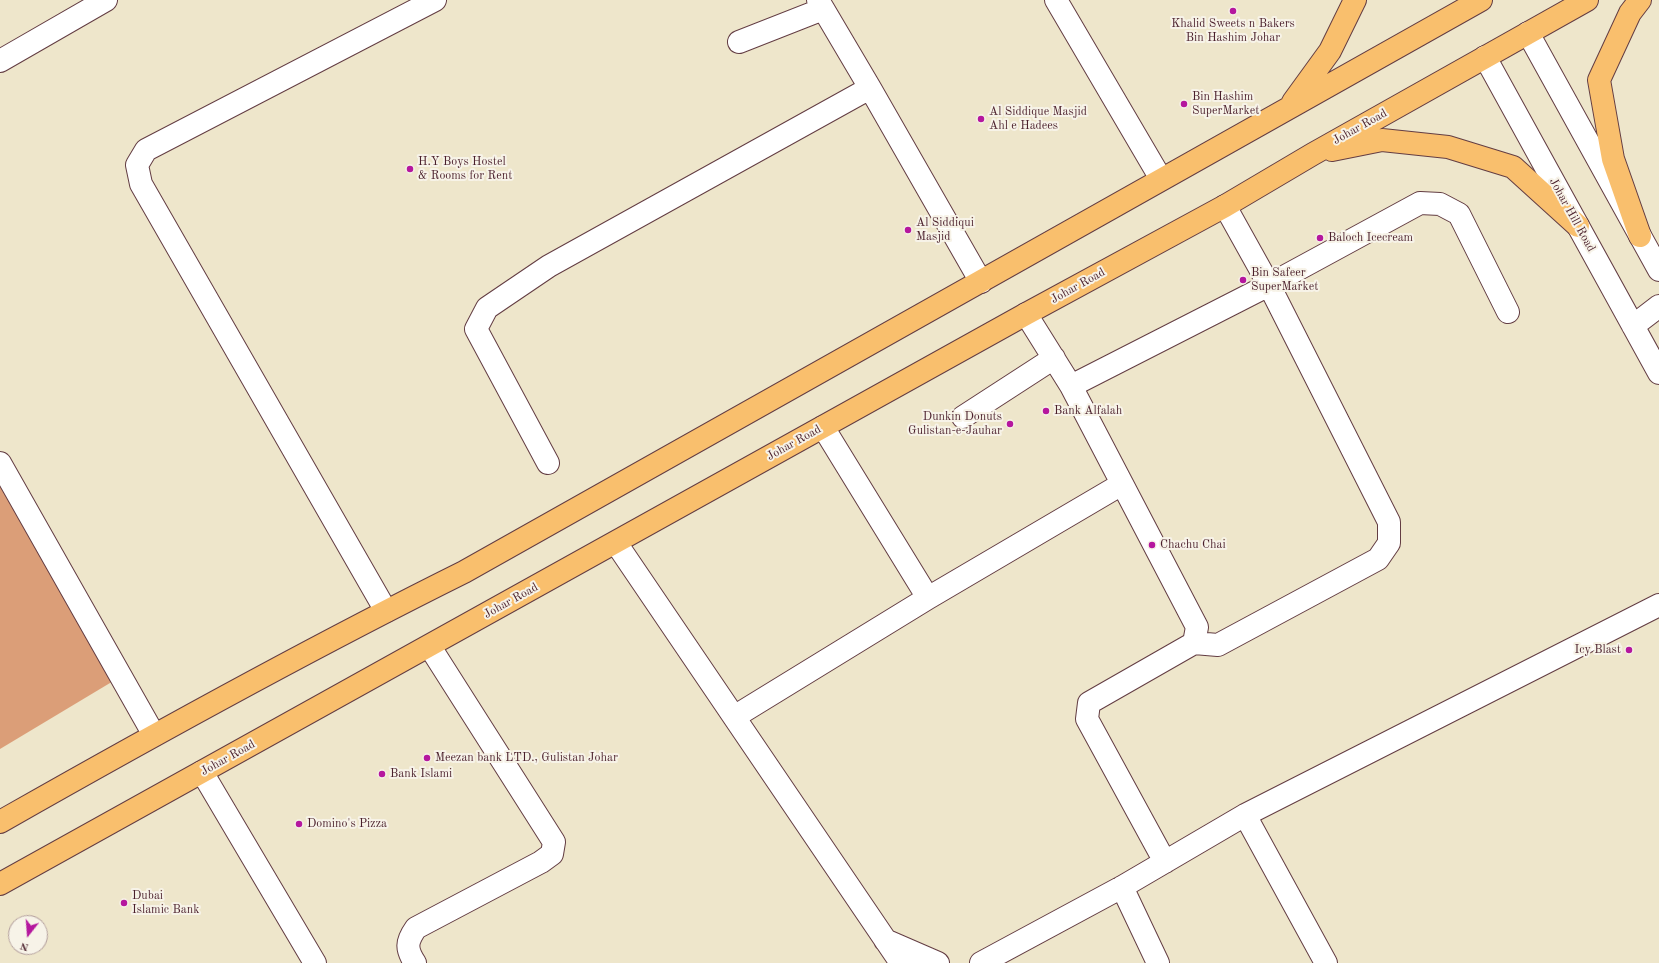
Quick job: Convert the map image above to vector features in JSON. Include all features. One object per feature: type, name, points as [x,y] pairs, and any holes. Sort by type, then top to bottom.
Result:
[{"type":"main road","points":[[1289,108],[1330,51],[1356,0]]},
{"type":"main road","points":[[0,822],[154,735],[386,611],[471,568],[1289,108],[1456,6],[1481,0]]},
{"type":"main road","name":"Johar Road","points":[[0,884],[430,647],[1026,314],[1226,206],[1313,154],[1588,0]]},
{"type":"main road","points":[[1640,0],[1630,13],[1599,80],[1613,159],[1640,236]]},
{"type":"main road","points":[[1313,154],[1382,140],[1448,147],[1513,167],[1578,226]]},
{"type":"street","points":[[0,61],[106,0]]},
{"type":"street","points":[[386,611],[141,184],[138,165],[146,150],[435,0]]},
{"type":"street","points":[[1056,0],[1161,179]]},
{"type":"street","points":[[739,42],[821,4],[981,282]]},
{"type":"street","points":[[1528,33],[1659,270]]},
{"type":"street","name":"Johar Hill Road","points":[[1485,57],[1659,373]]},
{"type":"street","points":[[548,462],[476,329],[487,308],[549,266],[870,88]]},
{"type":"street","points":[[1071,386],[1269,285],[1420,203],[1440,204],[1459,214],[1508,312]]},
{"type":"street","points":[[1166,862],[1087,719],[1089,702],[1194,643],[1218,644],[1378,558],[1389,543],[1389,522],[1269,285],[1226,206]]},
{"type":"street","points":[[1633,326],[1659,306]]},
{"type":"street","points":[[1026,314],[1071,386],[1197,626],[1194,643]]},
{"type":"street","points":[[963,417],[1054,358]]},
{"type":"street","points":[[823,427],[928,598]]},
{"type":"street","points":[[0,463],[154,735]]},
{"type":"street","points":[[734,717],[928,598],[1122,484]]},
{"type":"street","points":[[616,543],[901,963]]},
{"type":"street","points":[[981,963],[1122,887],[1245,815],[1659,605]]},
{"type":"street","points":[[415,963],[408,953],[409,938],[416,928],[540,862],[552,854],[554,842],[430,647]]},
{"type":"street","points":[[202,772],[314,963]]},
{"type":"street","points":[[1245,815],[1326,963]]},
{"type":"street","points":[[1122,887],[1158,963]]},
{"type":"street","points":[[885,940],[938,963]]},
{"type":"building","points":[[0,478],[120,677],[0,749]]},
{"type":"place","name":"Khalid Sweets n Bakers Bin Hashim Johar","points":[[1233,11]]},
{"type":"place","name":"Bin Hashim SuperMarket","points":[[1184,104]]},
{"type":"place","name":"Al Siddique Masjid Ahl e Hadees","points":[[981,119]]},
{"type":"place","name":"H.Y Boys Hostel & Rooms for Rent","points":[[410,169]]},
{"type":"place","name":"Al Siddiqui Masjid","points":[[908,230]]},
{"type":"place","name":"Baloch Icecream","points":[[1320,238]]},
{"type":"place","name":"Bin Safeer SuperMarket","points":[[1243,280]]},
{"type":"place","name":"Bank Alfalah","points":[[1046,411]]},
{"type":"place","name":"Dunkin Donuts Gulistan-e-Jauhar","points":[[1010,424]]},
{"type":"place","name":"Chachu Chai","points":[[1152,545]]},
{"type":"place","name":"Icy Blast","points":[[1629,650]]},
{"type":"place","name":"Meezan bank LTD., Gulistan Johar","points":[[427,758]]},
{"type":"place","name":"Bank Islami","points":[[382,774]]},
{"type":"place","name":"Domino's Pizza","points":[[299,824]]},
{"type":"place","name":"Dubai Islamic Bank","points":[[124,903]]}]
